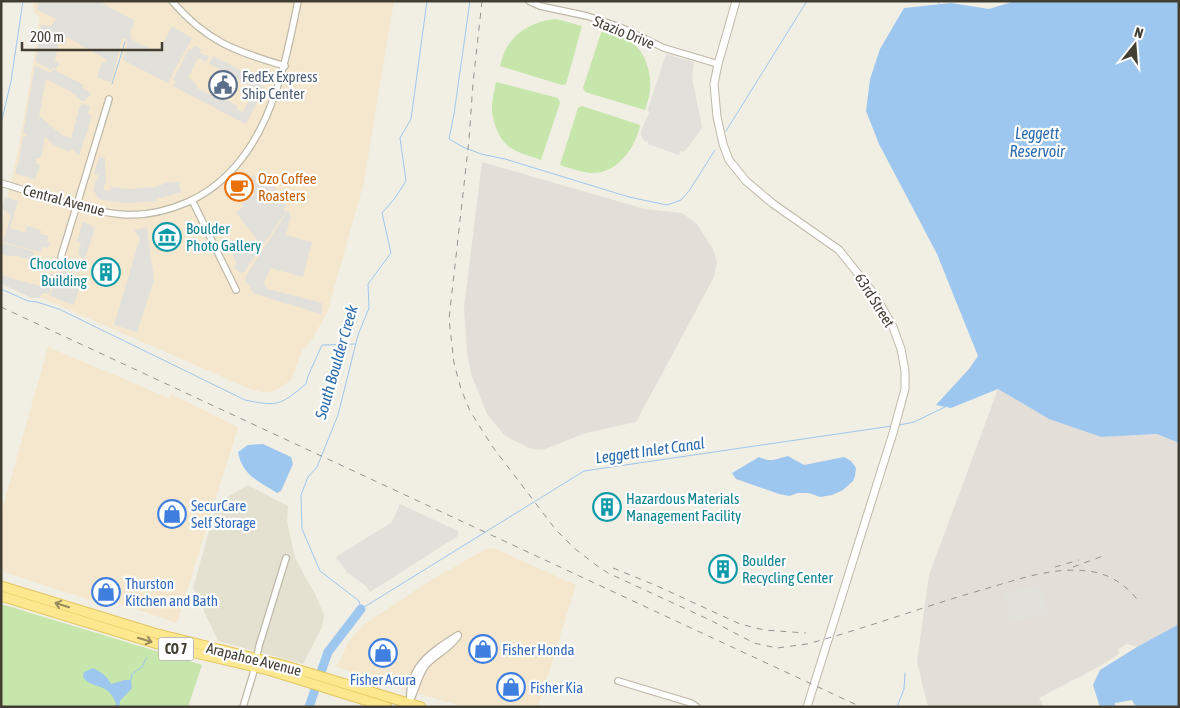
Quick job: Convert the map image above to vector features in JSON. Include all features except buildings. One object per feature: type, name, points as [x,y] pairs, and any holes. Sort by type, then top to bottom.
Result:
[{"type":"main road","name":"Arapahoe Avenue","points":[[1,586],[178,640],[304,676],[327,678],[420,707]]},
{"type":"main road","name":"Arapahoe Avenue","points":[[1,596],[175,648],[255,662]]},
{"type":"main road","name":"Arapahoe Avenue","points":[[304,676],[326,688],[388,707]]},
{"type":"street","points":[[172,1],[193,23],[223,44],[239,52],[285,66]]},
{"type":"street","name":"Central Avenue","points":[[1,183],[98,211],[120,214],[139,214],[177,207],[211,189],[237,164],[269,112],[285,66],[298,1]]},
{"type":"street","name":"Stazio Drive","points":[[529,1],[540,6],[587,16],[620,27],[664,48],[718,64]]},
{"type":"street","name":"63rd Street","points":[[736,1],[714,84],[723,144],[729,160],[746,181],[772,203],[838,250],[875,295],[889,319],[901,349],[905,371],[905,389],[893,433],[807,707]]},
{"type":"street","points":[[61,257],[109,99]]},
{"type":"street","points":[[192,200],[236,290]]},
{"type":"street","points":[[243,707],[286,558]]},
{"type":"street","points":[[458,634],[450,646],[429,662],[422,671],[409,705],[409,693],[418,666],[427,656],[458,634]]},
{"type":"street","points":[[618,681],[691,703],[697,707]]},
{"type":"shaded area","points":[[34,1],[394,1],[364,182],[328,310],[313,338],[302,351],[291,380],[278,389],[265,393],[250,389],[42,298],[29,297],[1,284],[1,239],[5,206],[16,161],[40,17],[33,11]]},
{"type":"shaded area","points":[[38,1],[98,1],[135,21],[130,32],[131,39],[158,53],[172,26],[192,38],[168,83],[123,60],[128,43],[125,39],[122,39],[111,82],[97,78],[102,62],[107,63],[106,59],[65,36],[59,39],[55,61],[59,64],[56,69],[53,67],[51,70],[36,62],[36,58],[41,25],[51,26],[56,19],[37,10]]},
{"type":"shaded area","points":[[194,46],[201,49],[200,53],[209,56],[206,62],[198,58],[188,78],[195,82],[197,88],[219,99],[221,97],[238,106],[236,109],[243,112],[255,88],[209,64],[213,56],[254,77],[253,81],[265,87],[246,124],[173,86],[176,82],[173,80],[189,49],[192,50]]},
{"type":"shaded area","points":[[666,54],[694,62],[692,78],[702,126],[684,152],[680,151],[679,155],[648,144],[641,136]]},
{"type":"shaded area","points":[[35,66],[51,73],[53,69],[84,85],[82,88],[91,94],[82,101],[76,97],[77,95],[46,79],[39,116],[62,135],[71,138],[81,103],[90,106],[88,114],[92,116],[79,156],[72,149],[68,151],[54,145],[45,136],[41,158],[36,158],[36,164],[40,165],[35,180],[15,173],[23,136],[26,137],[27,135],[23,133]]},
{"type":"shaded area","points":[[99,157],[105,158],[106,182],[103,187],[105,190],[110,191],[111,187],[129,189],[155,187],[169,182],[179,182],[181,192],[157,199],[157,201],[131,203],[99,199],[93,190],[98,175],[94,174]]},
{"type":"shaded area","points":[[482,162],[645,209],[682,213],[697,224],[713,249],[717,262],[714,277],[636,422],[586,433],[542,450],[529,448],[505,436],[487,414],[471,374],[467,351],[464,308]]},
{"type":"shaded area","points":[[240,172],[255,177],[260,185],[263,181],[273,185],[287,206],[283,208],[286,212],[244,272],[241,273],[235,269],[236,262],[228,246],[229,243],[233,240],[244,253],[258,241],[236,212],[243,207],[241,204],[255,194],[248,184],[251,182],[246,178],[236,176]]},
{"type":"shaded area","points":[[5,197],[18,201],[10,228],[25,233],[27,226],[41,230],[40,234],[49,236],[47,242],[50,244],[47,248],[42,247],[40,252],[3,242],[11,216],[2,208]]},
{"type":"shaded area","points":[[288,210],[291,217],[286,235],[312,242],[303,277],[270,268],[264,283],[267,289],[322,303],[322,314],[254,294],[245,279]]},
{"type":"shaded area","points":[[83,222],[95,228],[85,259],[80,257],[78,252],[81,242],[77,241]]},
{"type":"shaded area","points":[[147,227],[154,280],[137,332],[114,325],[140,238],[134,230]]},
{"type":"shaded area","points":[[4,243],[34,252],[31,260],[1,254],[1,247]]},
{"type":"shaded area","points":[[44,272],[54,275],[49,294],[43,293],[40,298],[31,298],[1,283],[1,275],[40,286]]},
{"type":"shaded area","points":[[60,272],[66,272],[70,275],[72,272],[82,278],[74,305],[50,296],[55,277],[60,278]]},
{"type":"shaded area","points":[[48,347],[169,398],[171,394],[238,427],[177,623],[108,600],[106,605],[1,571],[1,514]]},
{"type":"shaded area","points":[[998,389],[1049,419],[1101,437],[1157,434],[1179,443],[1179,624],[1137,647],[1127,644],[1118,649],[1119,654],[1100,666],[1039,698],[1044,707],[928,707],[917,662],[929,575]]},
{"type":"shaded area","points":[[248,485],[288,506],[287,521],[295,558],[324,615],[322,627],[303,664],[218,641],[193,588],[217,503]]},
{"type":"shaded area","points":[[400,504],[458,531],[458,536],[370,592],[366,586],[347,572],[336,557],[392,522]]},
{"type":"shaded area","points":[[488,548],[496,549],[576,585],[538,707],[465,707],[402,689],[335,666],[340,661],[348,642],[363,625],[431,580]]},
{"type":"shaded area","points":[[1040,585],[1047,613],[1011,622],[1004,594]]},
{"type":"green space","points":[[556,19],[582,26],[566,84],[562,85],[500,66],[507,47],[519,33],[536,24]]},
{"type":"green space","points":[[602,30],[628,40],[641,51],[649,71],[650,85],[645,110],[585,92],[583,88]]},
{"type":"green space","points":[[496,82],[558,98],[560,103],[541,160],[511,148],[499,135],[492,111],[492,100]]},
{"type":"green space","points":[[582,106],[640,125],[638,134],[629,151],[616,165],[608,170],[590,173],[560,165],[578,108]]},
{"type":"green space","points":[[1,604],[202,665],[188,707],[1,707]]},
{"type":"water","name":"Leggett Reservoir","points":[[1015,1],[1179,1],[1179,443],[1157,434],[1101,437],[1049,419],[998,389],[951,408],[936,405],[969,369],[978,356],[937,254],[879,144],[866,111],[870,79],[880,49],[904,8],[951,3],[989,9]]},
{"type":"water","points":[[263,444],[291,457],[293,464],[281,491],[277,493],[252,477],[240,460],[238,452],[248,445]]},
{"type":"water","points":[[788,456],[804,465],[844,457],[851,461],[856,468],[855,476],[853,481],[843,490],[832,495],[820,497],[809,493],[798,493],[789,496],[779,494],[736,479],[732,473],[759,457],[770,460]]},
{"type":"water","points":[[1179,624],[1179,707],[1136,707],[1132,700],[1115,703],[1115,707],[1100,707],[1093,685],[1100,670]]},
{"type":"water","points":[[93,668],[103,674],[111,684],[131,680],[132,688],[120,701],[119,707],[115,707],[116,703],[108,691],[87,681],[83,677],[84,672]]},
{"type":"waterway","points":[[1,124],[11,81],[23,1]]},
{"type":"waterway","name":"South Boulder Creek","points":[[427,1],[411,119],[400,138],[406,181],[382,213],[391,253],[368,284],[369,308],[358,335],[338,415],[317,467],[308,477],[301,495],[302,529],[320,571],[359,601],[361,609],[584,471],[892,426]]},
{"type":"waterway","points":[[470,1],[449,139],[481,154],[505,159],[629,197],[667,205],[681,200],[689,191],[715,150]]},
{"type":"waterway","points":[[726,131],[807,1]]},
{"type":"waterway","points":[[938,1],[940,5]]},
{"type":"waterway","points":[[112,84],[125,42]]},
{"type":"waterway","points":[[1,289],[28,301],[59,309],[245,400],[256,402],[272,404],[284,400],[306,384],[322,345],[356,344]]},
{"type":"waterway","name":"Leggett Inlet Canal","points":[[899,425],[914,422],[945,407]]},
{"type":"waterway","name":"South Boulder Creek","points":[[309,707],[328,652],[361,609]]},
{"type":"waterway","points":[[131,680],[132,674],[142,667],[147,657]]},
{"type":"waterway","points":[[897,707],[904,689],[905,673]]},
{"type":"railway","points":[[482,1],[449,319],[454,363],[461,389],[470,411],[492,446],[556,530],[574,548],[608,573],[712,621],[754,643],[777,648],[807,644],[1011,581],[1067,570],[1094,572],[1108,576],[1131,592],[1140,603]]},
{"type":"railway","points":[[1,307],[861,707]]},
{"type":"railway","points":[[1073,567],[1103,556]]},
{"type":"railway","points":[[1055,567],[1079,560]]},
{"type":"railway","points":[[613,568],[740,624],[764,630],[806,633]]},
{"type":"place","name":"FedEx Express Ship Center","points":[[223,85]]},
{"type":"place","name":"Ozo Coffee Roasters","points":[[239,187]]},
{"type":"place","name":"Boulder Photo Gallery","points":[[167,237]]},
{"type":"place","name":"Chocolove Building","points":[[106,272]]},
{"type":"place","name":"Hazardous Materials Management Facility","points":[[607,507]]},
{"type":"place","name":"SecurCare Self Storage","points":[[172,514]]},
{"type":"place","name":"Boulder Recycling Center","points":[[723,569]]},
{"type":"place","name":"Thurston Kitchen and Bath","points":[[106,592]]},
{"type":"place","name":"Fisher Honda","points":[[483,649]]},
{"type":"place","name":"Fisher Acura","points":[[383,653]]},
{"type":"place","name":"Fisher Kia","points":[[511,687]]}]
